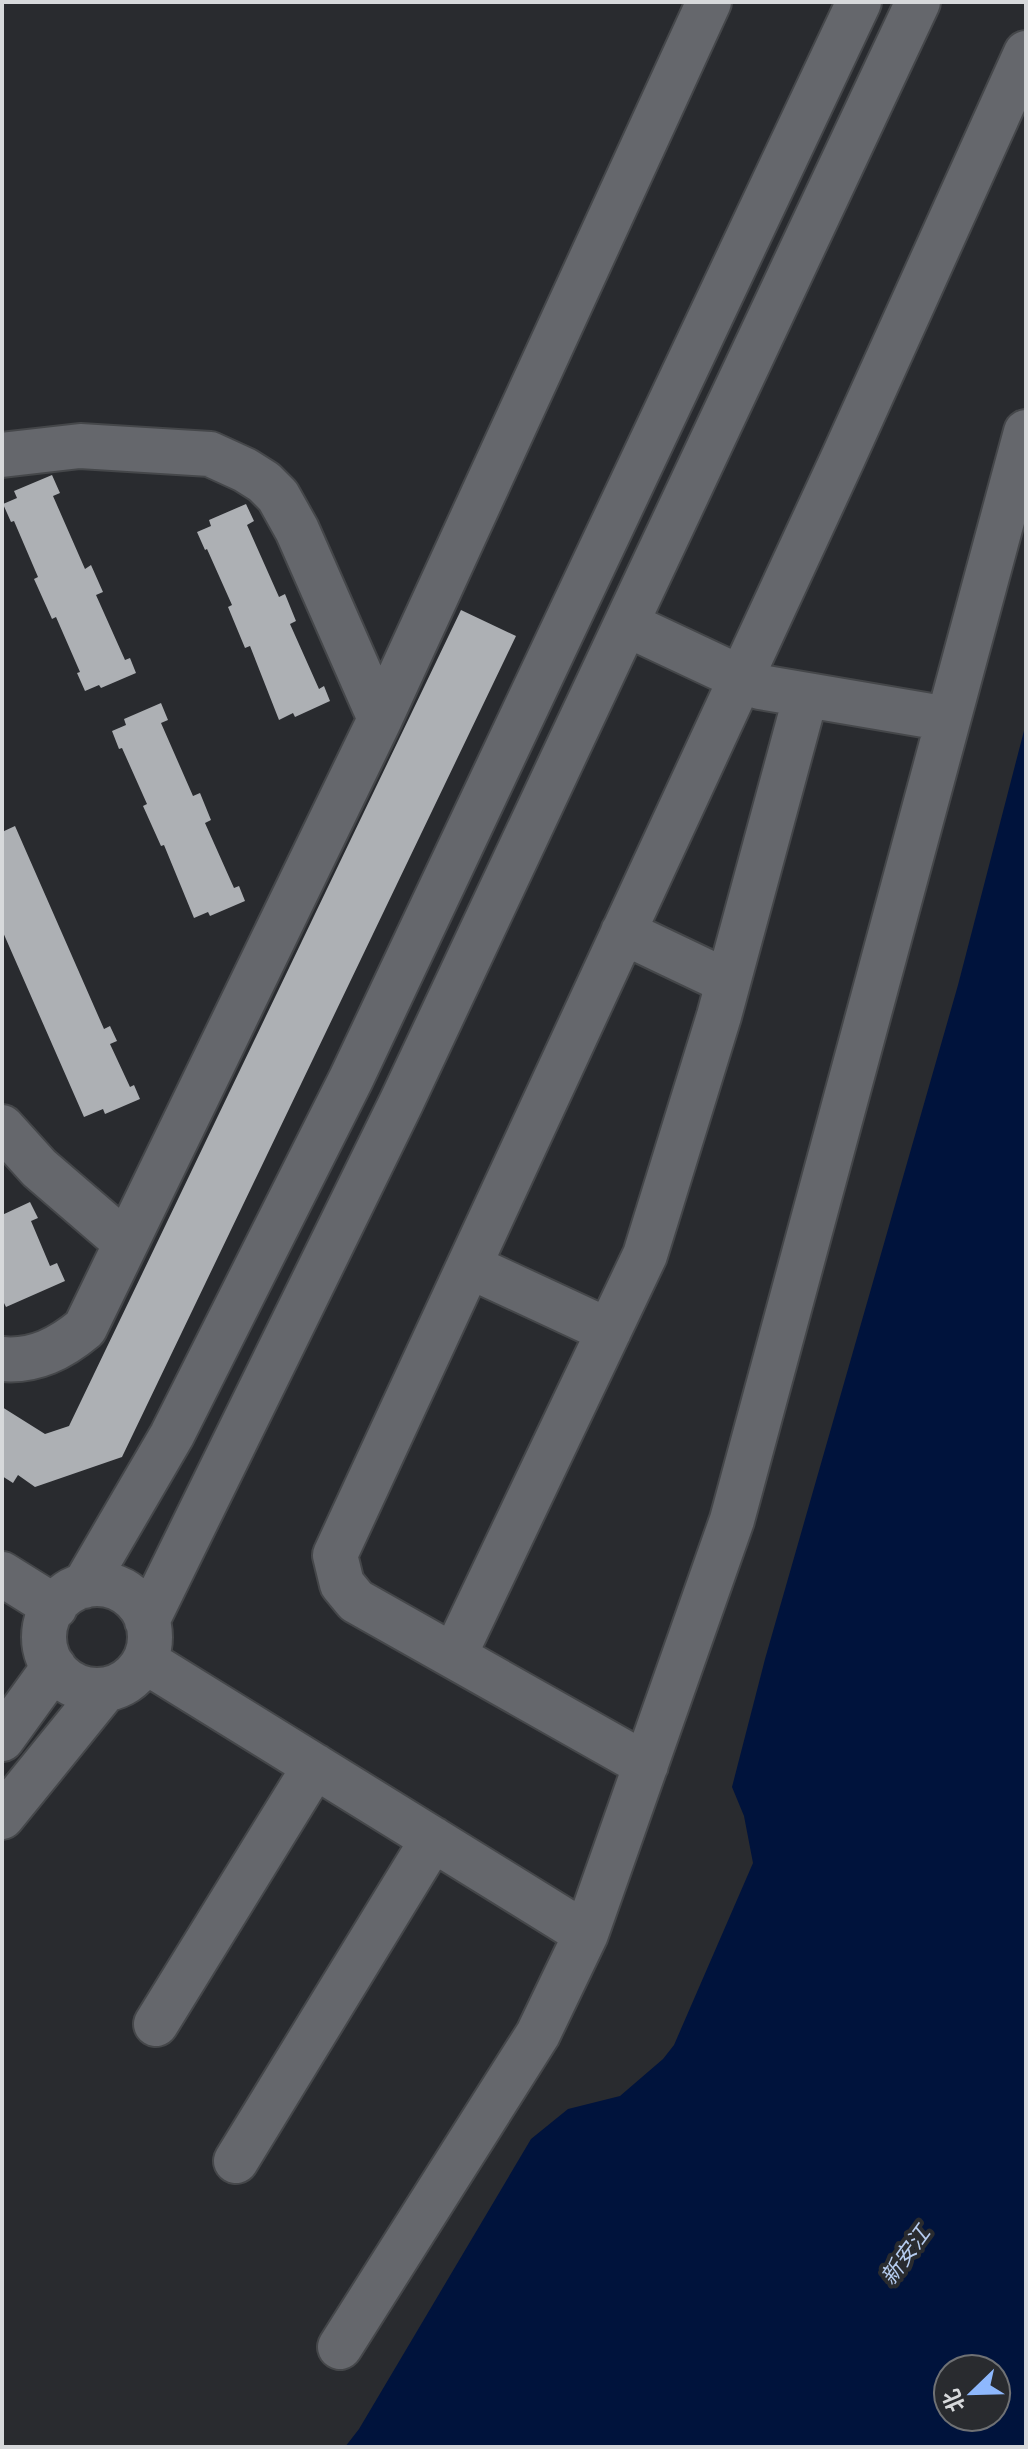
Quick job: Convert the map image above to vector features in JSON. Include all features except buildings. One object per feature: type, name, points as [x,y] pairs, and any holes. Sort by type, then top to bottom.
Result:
[{"type":"street","points":[[2,1359],[40,1355],[57,1349],[85,1328],[380,719],[709,2]]},
{"type":"street","points":[[859,2],[351,1079],[172,1435],[69,1597],[46,1626],[45,1640],[54,1667],[71,1683],[104,1691],[121,1686],[135,1675],[146,1641],[918,2]]},
{"type":"street","points":[[646,1765],[356,1601],[342,1584],[335,1555],[1026,53]]},
{"type":"street","points":[[340,2347],[538,2034],[586,1934],[732,1520],[1026,432]]},
{"type":"street","points":[[2,455],[80,446],[210,454],[264,482],[278,496],[297,530],[380,719]]},
{"type":"street","points":[[626,624],[760,687],[948,719]]},
{"type":"street","points":[[454,1656],[645,1255],[728,982],[806,695]]},
{"type":"street","points":[[623,932],[728,982]]},
{"type":"street","points":[[2,1127],[39,1168],[126,1243]]},
{"type":"street","points":[[469,1266],[609,1331]]},
{"type":"street","points":[[2,1574],[69,1597],[98,1584],[131,1596],[143,1610],[146,1641],[315,1766],[586,1934]]},
{"type":"street","points":[[2,1739],[54,1667]]},
{"type":"street","points":[[2,1817],[104,1691]]},
{"type":"street","points":[[156,2024],[315,1766]]},
{"type":"street","points":[[236,2161],[433,1839]]},
{"type":"water","name":"新安江","points":[[1026,723],[1026,2447],[345,2447],[359,2429],[531,2139],[568,2109],[620,2096],[663,2059],[674,2045],[753,1863],[744,1816],[732,1787],[765,1659],[958,985]]}]
